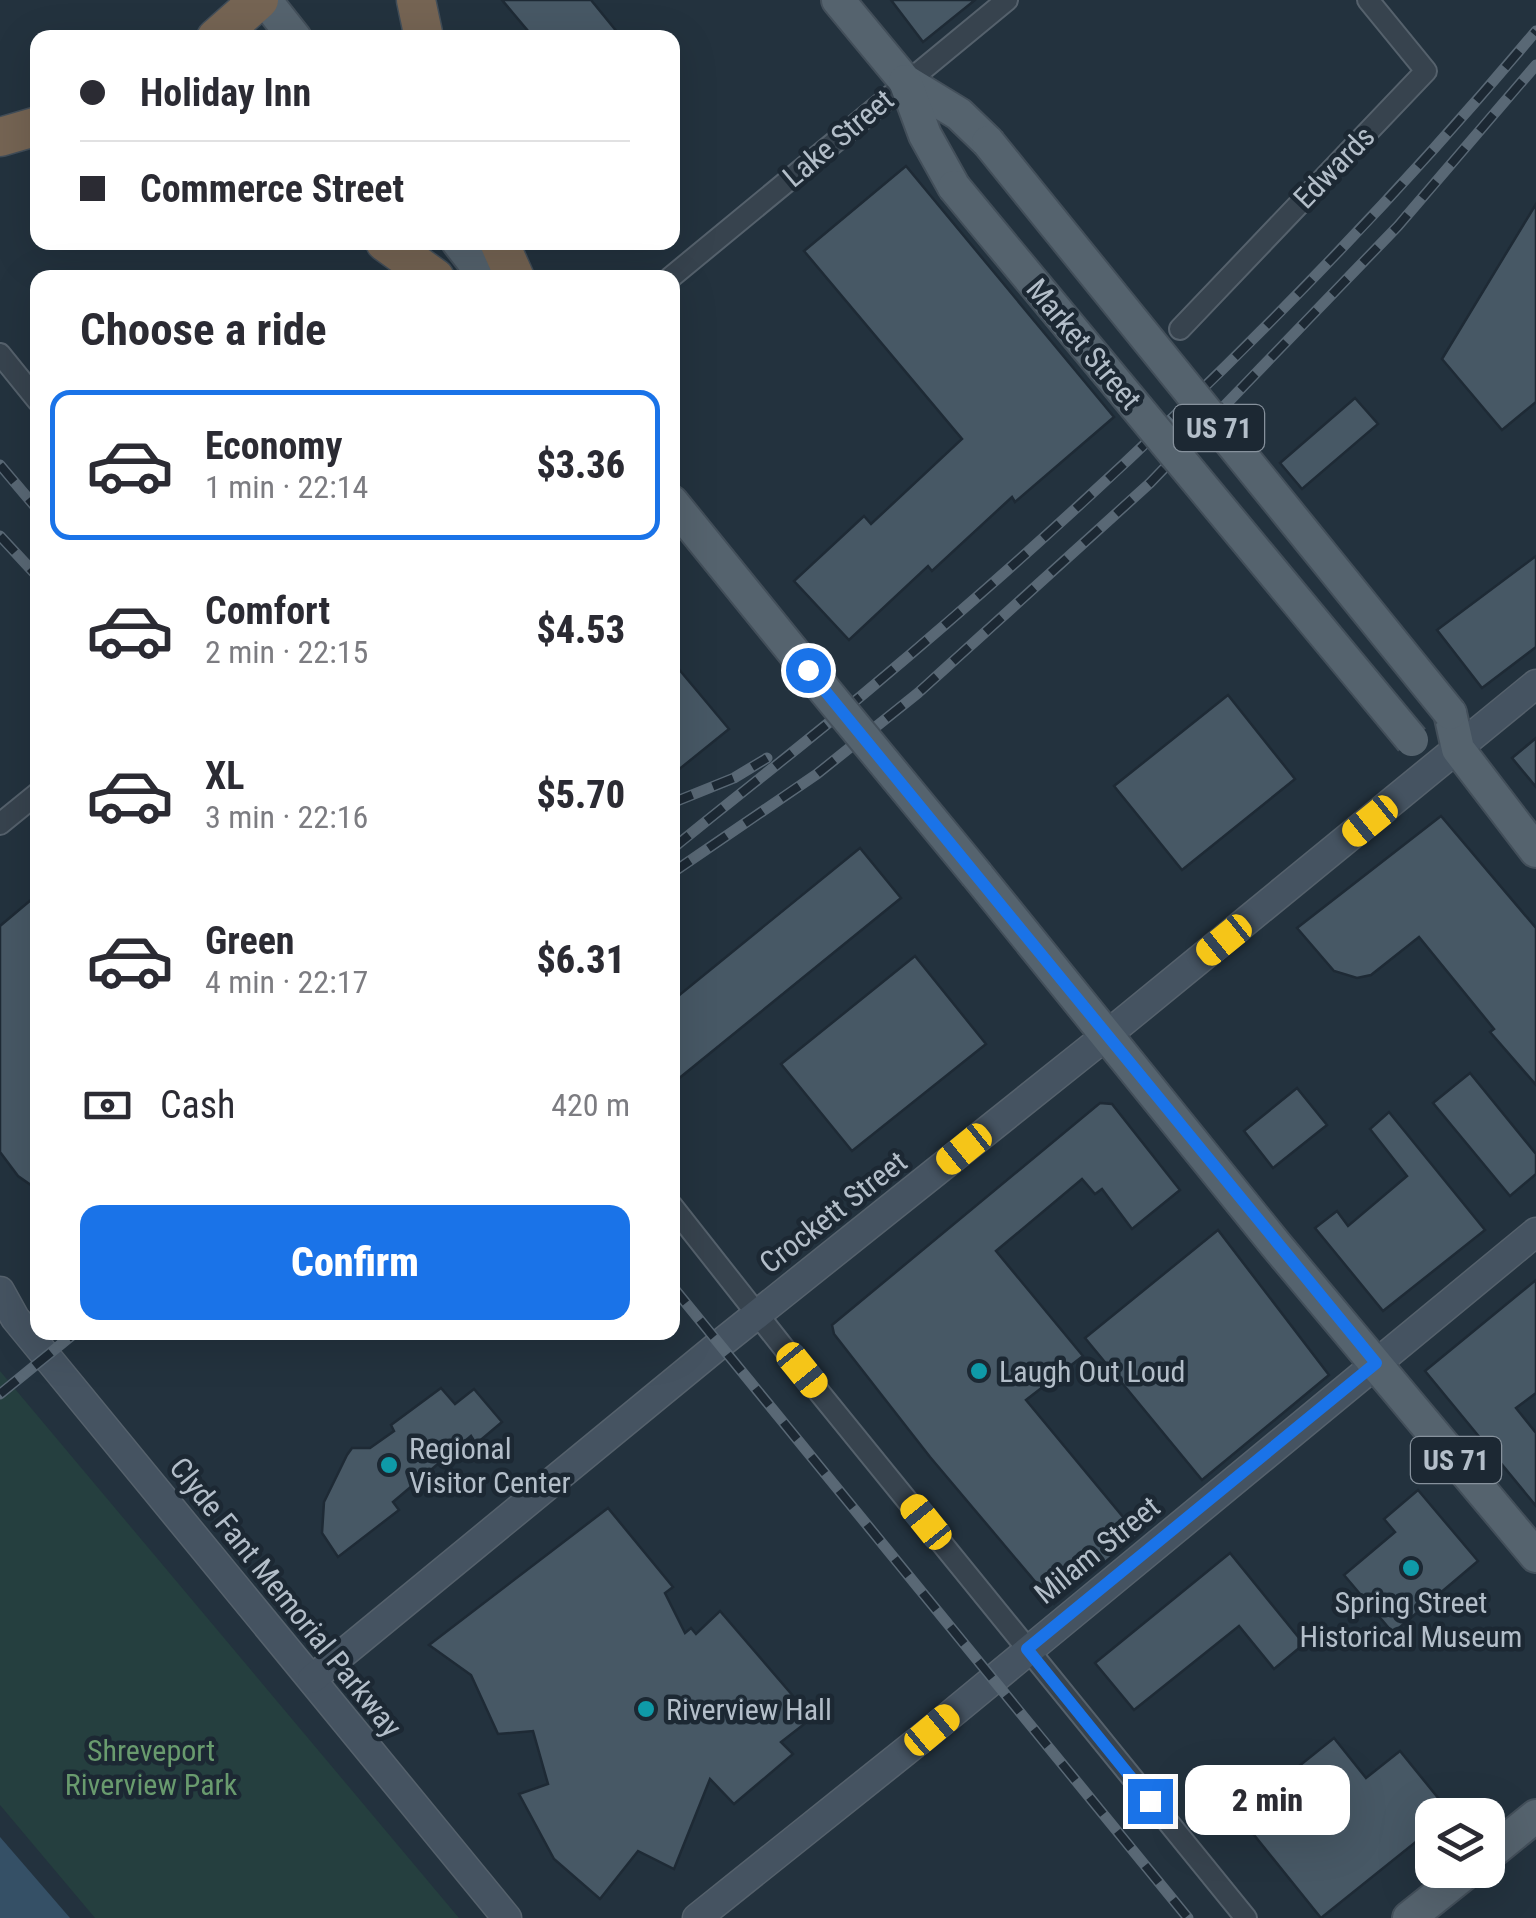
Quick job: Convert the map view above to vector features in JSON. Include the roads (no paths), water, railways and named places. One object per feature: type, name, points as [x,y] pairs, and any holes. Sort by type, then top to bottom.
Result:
[{"type":"highway","points":[[226,30],[262,0]]},
{"type":"highway","points":[[416,0],[422,30]]},
{"type":"highway","points":[[0,138],[30,129]]},
{"type":"highway","points":[[0,151],[30,151]]},
{"type":"highway","points":[[395,250],[424,270]]},
{"type":"main road","points":[[262,0],[288,30]]},
{"type":"main road","name":"Market Street","points":[[838,0],[906,82],[960,114],[988,142],[1450,713],[1458,749],[1536,851]]},
{"type":"main road","name":"Market Street","points":[[906,82],[925,135],[954,187],[1412,740],[1458,749]]},
{"type":"main road","points":[[464,250],[480,270]]},
{"type":"main road","name":"US 71","points":[[680,512],[1536,1556]]},
{"type":"main road","points":[[1505,1841],[1526,1824]]},
{"type":"main road","points":[[1409,1918],[1446,1888]]},
{"type":"street","name":"Lake Street","points":[[680,270],[1007,0]]},
{"type":"street","name":"Edwards","points":[[1180,329],[1426,71],[1368,0]]},
{"type":"street","points":[[0,354],[30,391]]},
{"type":"street","name":"Crockett Street","points":[[312,1679],[1536,684]]},
{"type":"street","points":[[0,824],[30,800]]},
{"type":"street","points":[[680,1216],[1246,1918]]},
{"type":"street","name":"Milam Street","points":[[697,1918],[932,1730],[1536,1232]]},
{"type":"street","name":"Clyde Fant Memorial Parkway","points":[[0,1291],[8,1312],[30,1339]]},
{"type":"street","name":"Clyde Fant Memorial Parkway","points":[[31,1340],[508,1918]]},
{"type":"water","points":[[0,1837],[70,1918],[0,1918]]},
{"type":"railway","points":[[680,843],[873,686],[1135,454],[1301,291],[1460,120],[1536,31]]},
{"type":"railway","points":[[680,868],[817,774],[918,693],[1150,483],[1398,226],[1536,65]]},
{"type":"railway","points":[[0,465],[30,501]]},
{"type":"railway","points":[[0,536],[30,568]]},
{"type":"railway","points":[[680,800],[734,778],[767,758]]},
{"type":"railway","points":[[680,1296],[1188,1918]]},
{"type":"railway","points":[[0,1394],[66,1340]]},
{"type":"place","name":"Laugh Out Loud","points":[[979,1371]]},
{"type":"place","name":"Regional Visitor Center","points":[[389,1465]]},
{"type":"place","name":"Spring Street Historical Museum","points":[[1411,1568]]},
{"type":"place","name":"Riverview Hall","points":[[646,1709]]},
{"type":"park label","name":"Shreveport Riverview Park","points":[[151,1767]]}]
